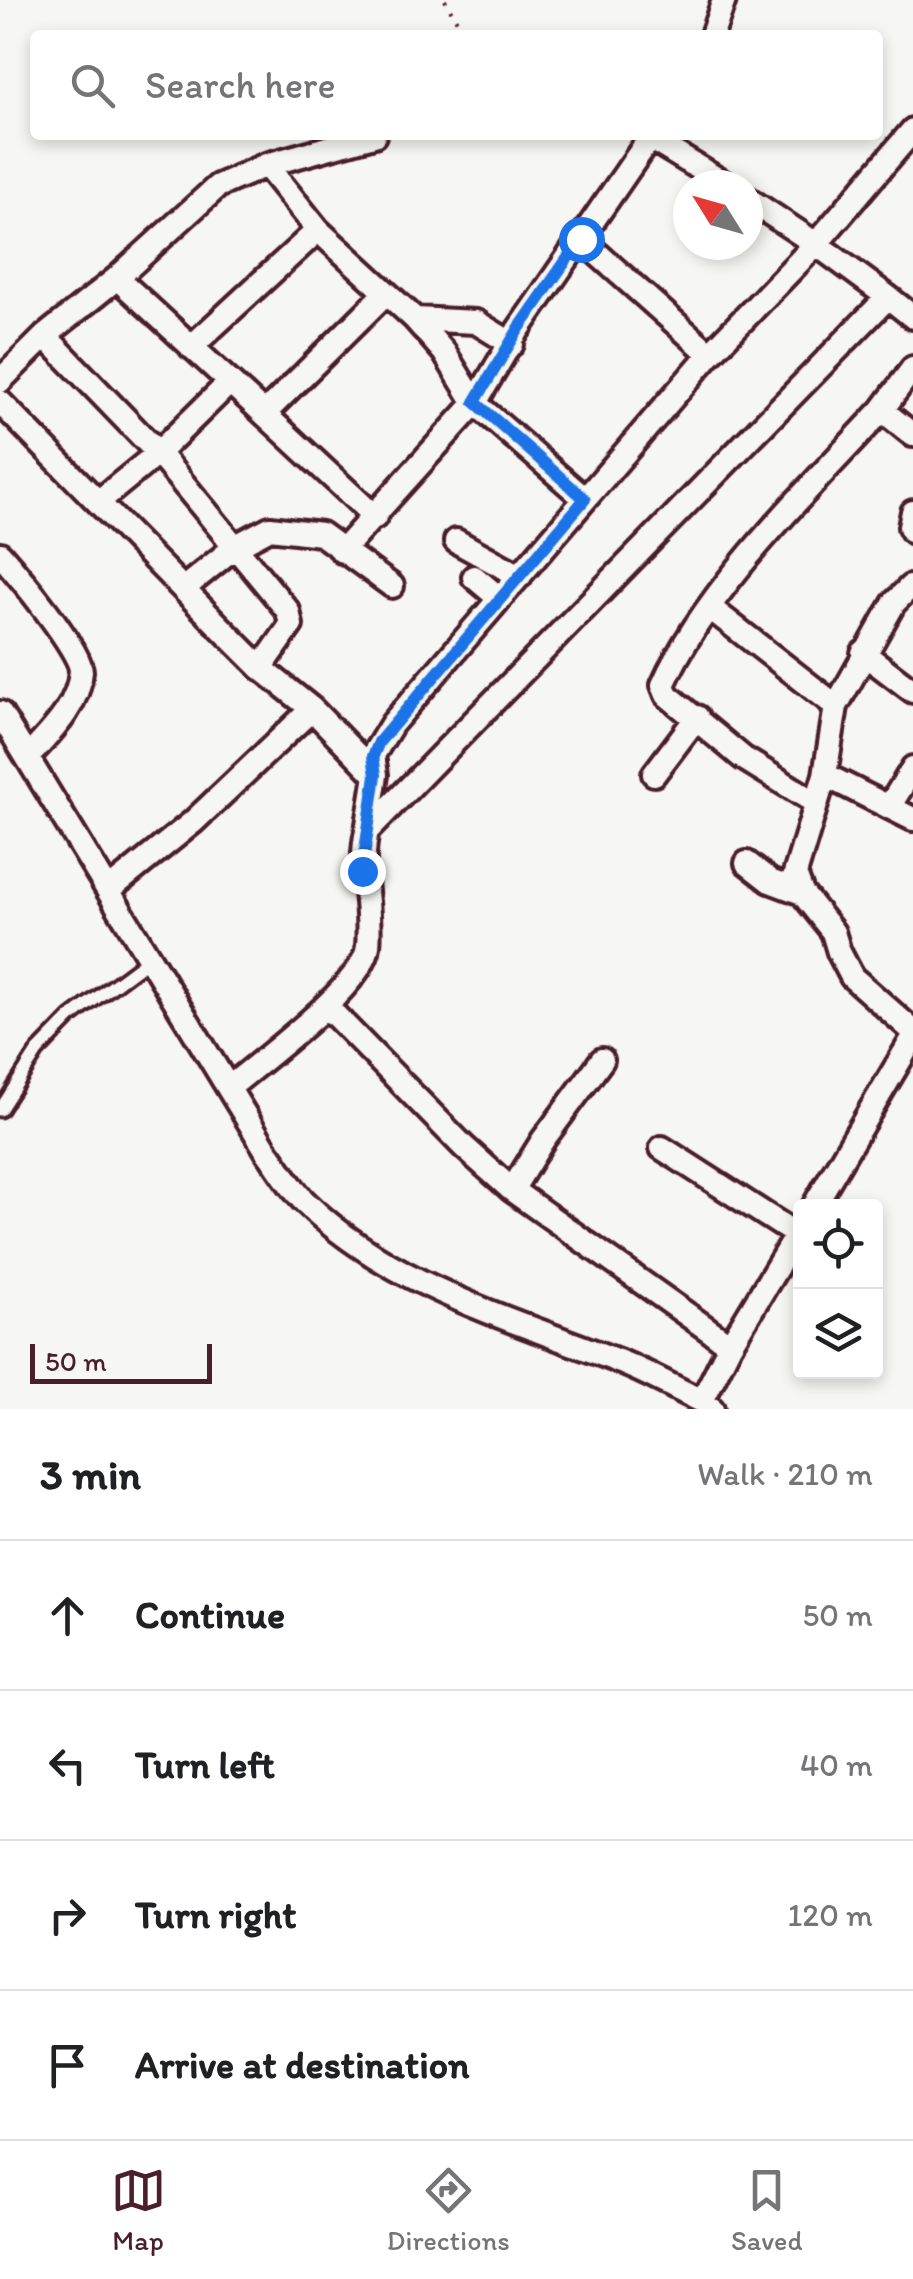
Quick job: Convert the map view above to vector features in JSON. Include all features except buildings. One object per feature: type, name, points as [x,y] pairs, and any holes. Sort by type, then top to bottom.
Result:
[{"type":"street","points":[[714,30],[724,0]]},
{"type":"street","points":[[230,1087],[326,1006],[364,962],[368,910],[362,871],[376,775],[373,756],[379,742],[710,354],[816,244],[913,130]]},
{"type":"street","points":[[0,381],[45,336],[117,278],[218,186],[266,165],[356,140]]},
{"type":"street","points":[[342,551],[475,402],[646,140]]},
{"type":"street","points":[[655,140],[703,170]]},
{"type":"street","points":[[266,165],[318,230],[444,352],[475,402],[585,499]]},
{"type":"street","points":[[763,209],[913,317]]},
{"type":"street","points":[[191,347],[318,230]]},
{"type":"street","points":[[581,239],[710,354]]},
{"type":"street","points":[[117,278],[376,517]]},
{"type":"street","points":[[265,413],[385,294]]},
{"type":"street","points":[[367,831],[888,296]]},
{"type":"street","points":[[414,319],[476,322],[512,344]]},
{"type":"street","points":[[45,336],[158,452],[288,611],[291,625],[261,668]]},
{"type":"street","points":[[816,803],[743,758],[667,695],[663,684],[709,607],[785,515],[882,410],[913,368]]},
{"type":"street","points":[[98,502],[158,452],[230,382]]},
{"type":"street","points":[[0,402],[261,668],[312,709],[376,775]]},
{"type":"street","points":[[882,410],[913,436]]},
{"type":"street","points":[[913,512],[913,532]]},
{"type":"street","points":[[183,589],[236,546],[270,528],[320,534],[392,586]]},
{"type":"street","points":[[456,541],[520,576]]},
{"type":"street","points":[[0,554],[50,617],[78,658],[81,670],[70,708],[28,757]]},
{"type":"street","points":[[474,578],[499,598]]},
{"type":"street","points":[[818,1199],[913,1034],[852,976],[833,932],[802,893],[795,874],[824,775],[836,706],[894,604],[912,586]]},
{"type":"street","points":[[709,607],[836,706]]},
{"type":"street","points":[[863,653],[913,690]]},
{"type":"street","points":[[108,890],[192,822],[312,709]]},
{"type":"street","points":[[0,713],[268,1153],[303,1200],[346,1236],[416,1279],[507,1320],[622,1362],[707,1405],[730,1345],[793,1242]]},
{"type":"street","points":[[654,774],[697,717]]},
{"type":"street","points":[[890,807],[913,768]]},
{"type":"street","points":[[824,775],[913,819]]},
{"type":"street","points":[[747,863],[770,882],[802,893]]},
{"type":"street","points":[[326,1006],[464,1147],[512,1190],[730,1345]]},
{"type":"street","points":[[512,1190],[602,1060]]},
{"type":"street","points":[[662,1148],[793,1228]]},
{"type":"lane","points":[[0,1110],[37,1052],[60,1028],[150,958]]},
{"type":"path","points":[[446,0],[462,30]]},
{"type":"route","points":[[362,871],[376,775],[373,756],[379,742],[585,499],[475,402],[518,330],[581,239]]}]
